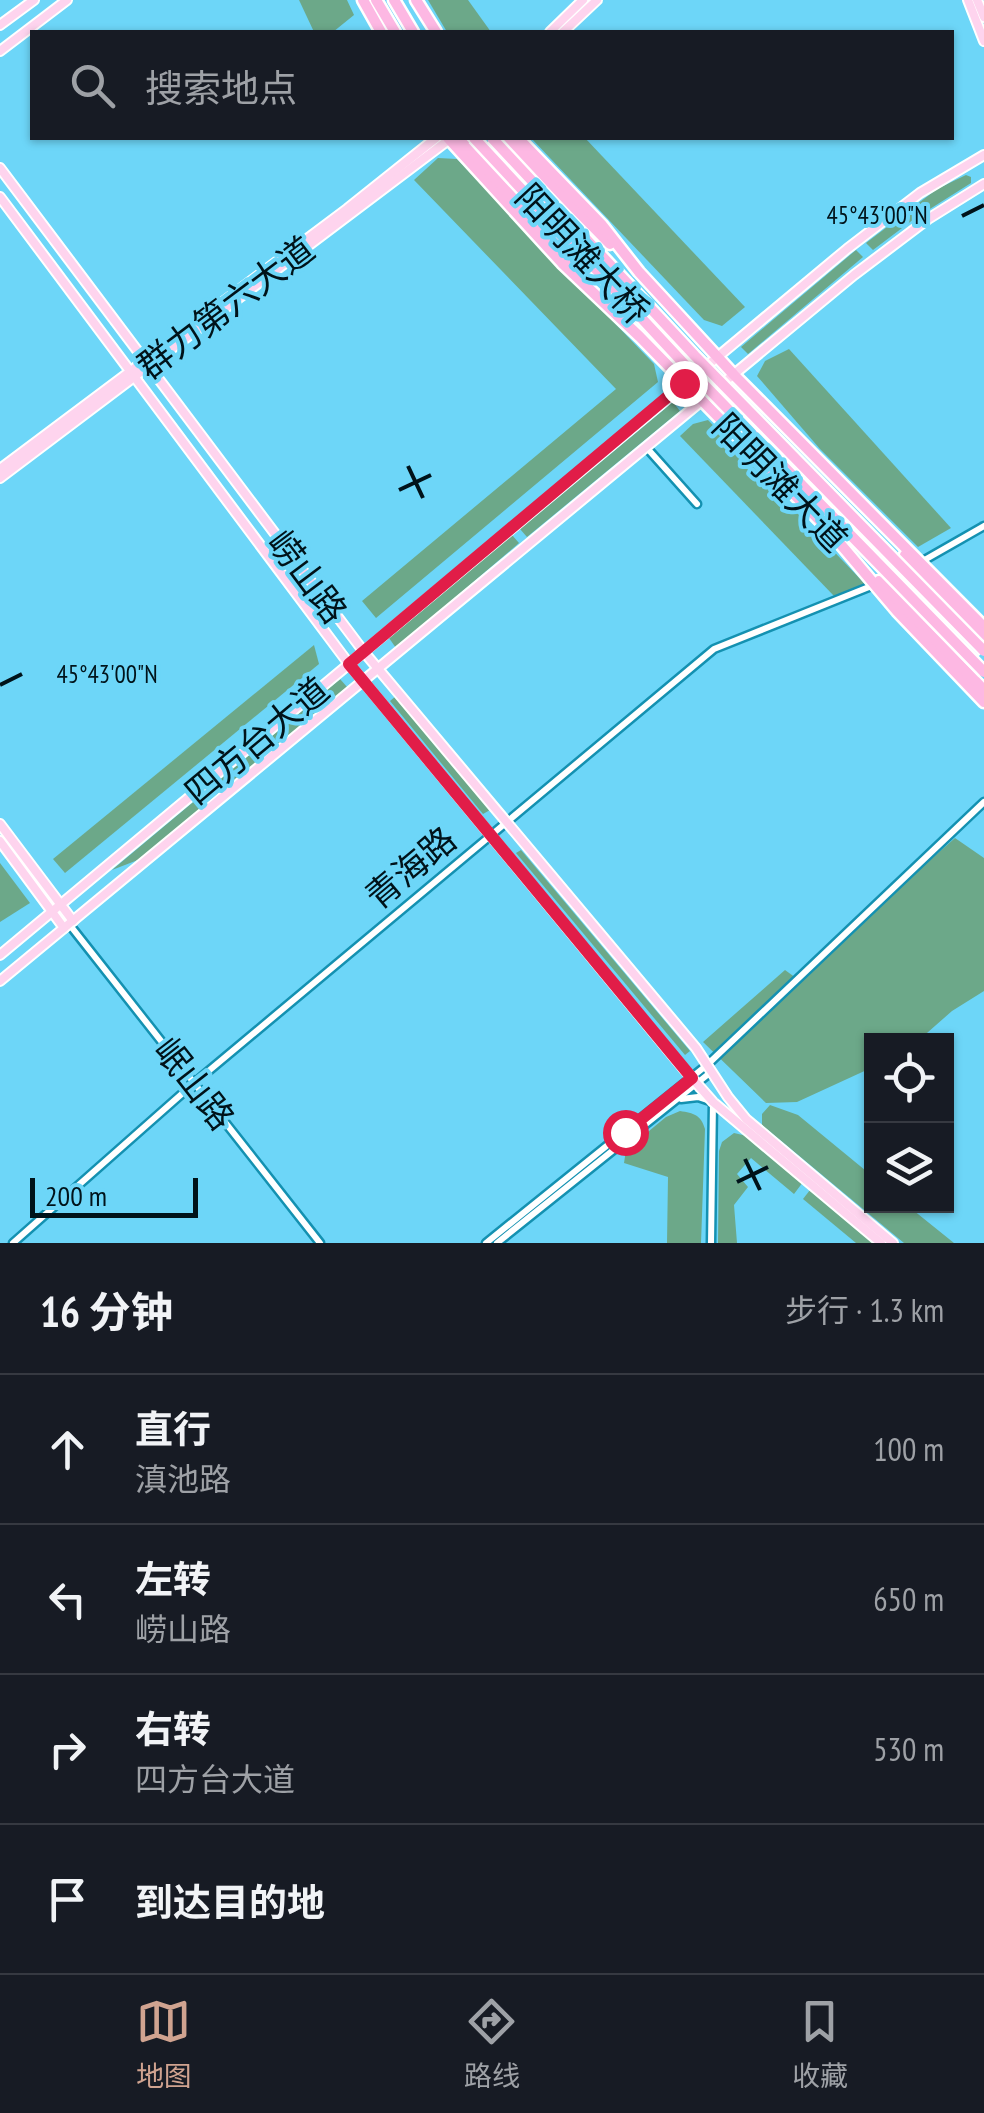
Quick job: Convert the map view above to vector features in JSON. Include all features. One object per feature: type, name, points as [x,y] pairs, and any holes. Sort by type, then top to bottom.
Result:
[{"type":"highway","points":[[359,0],[386,30]]},
{"type":"highway","points":[[376,0],[387,30]]},
{"type":"highway","points":[[394,0],[413,30]]},
{"type":"highway","points":[[412,0],[427,30]]},
{"type":"highway","points":[[412,0],[434,30]]},
{"type":"highway","points":[[454,140],[640,337]]},
{"type":"highway","name":"阳明滩大道","points":[[454,140],[562,262],[826,527],[874,585],[984,702]]},
{"type":"highway","name":"阳明滩大桥","points":[[476,140],[686,366],[984,672]]},
{"type":"highway","name":"阳明滩大桥","points":[[494,140],[695,356],[984,651]]},
{"type":"highway","points":[[508,140],[639,272]]},
{"type":"highway","name":"阳明滩大道","points":[[520,140],[602,225],[639,272],[734,375],[984,627]]},
{"type":"highway","points":[[854,498],[984,637]]},
{"type":"highway","points":[[826,527],[984,690]]},
{"type":"main road","points":[[0,25],[34,0]]},
{"type":"main road","points":[[0,51],[67,0]]},
{"type":"main road","points":[[552,30],[583,0]]},
{"type":"main road","points":[[565,30],[597,0]]},
{"type":"main road","points":[[968,0],[984,41]]},
{"type":"main road","points":[[977,0],[984,17]]},
{"type":"main road","name":"群力第六大道","points":[[0,478],[433,140]]},
{"type":"main road","name":"群力第六大道","points":[[146,363],[449,140]]},
{"type":"main road","name":"四方台大道","points":[[0,954],[716,356],[901,208],[984,155]]},
{"type":"main road","name":"崂山路","points":[[0,168],[364,652],[507,820],[746,1119],[893,1243]]},
{"type":"main road","name":"四方台大道","points":[[0,980],[893,244],[984,184]]},
{"type":"main road","name":"崂山路","points":[[0,196],[349,664],[694,1081],[713,1102],[881,1243]]},
{"type":"main road","name":"群力第六大道","points":[[0,469],[133,373]]},
{"type":"main road","name":"岷山路","points":[[0,824],[55,909]]},
{"type":"main road","name":"岷山路","points":[[0,841],[69,925]]},
{"type":"street","points":[[646,447],[697,504]]},
{"type":"street","points":[[921,562],[984,526]]},
{"type":"street","name":"青海路","points":[[13,1243],[192,1084],[714,649],[874,585]]},
{"type":"street","points":[[486,1243],[709,1069],[984,802]]},
{"type":"street","name":"岷山路","points":[[69,925],[320,1243]]},
{"type":"street","points":[[498,1243],[676,1100],[694,1081]]},
{"type":"street","points":[[676,1100],[692,1097],[713,1102],[711,1243]]},
{"type":"green space","points":[[299,0],[347,0],[354,15],[335,30],[313,30]]},
{"type":"green space","points":[[428,0],[468,0],[490,30],[446,30]]},
{"type":"green space","points":[[533,140],[587,140],[745,307],[722,326],[704,320]]},
{"type":"green space","points":[[438,158],[457,159],[654,364],[658,382],[376,618],[362,601],[616,389],[414,180]]},
{"type":"green space","points":[[966,175],[971,177],[971,183],[873,250],[866,243],[937,189]]},
{"type":"green space","points":[[856,250],[863,257],[748,354],[741,347]]},
{"type":"green space","points":[[789,349],[951,528],[918,547],[820,449],[757,376],[765,361]]},
{"type":"green space","points":[[673,402],[680,411],[527,537],[520,529]]},
{"type":"green space","points":[[708,420],[866,585],[834,596],[680,436],[693,424]]},
{"type":"green space","points":[[512,535],[519,543],[396,648],[389,638]]},
{"type":"green space","points":[[314,645],[319,664],[65,873],[53,859]]},
{"type":"green space","points":[[340,679],[348,688],[143,858],[112,870]]},
{"type":"green space","points":[[396,696],[490,810],[483,814],[390,701]]},
{"type":"green space","points":[[955,838],[984,858],[984,991],[927,1033],[864,1033],[864,1071],[797,1102],[766,1103],[703,1042],[785,970],[796,978]]},
{"type":"green space","points":[[521,850],[690,1051],[685,1055],[516,853]]},
{"type":"green space","points":[[0,863],[30,903],[0,922]]},
{"type":"green space","points":[[770,1105],[798,1115],[864,1169],[864,1210],[762,1125],[762,1114]]},
{"type":"green space","points":[[680,1111],[696,1116],[705,1129],[701,1243],[667,1243],[668,1177],[624,1163],[626,1150],[666,1117]]},
{"type":"green space","points":[[734,1133],[747,1136],[803,1182],[794,1194],[751,1158],[737,1174],[748,1187],[734,1205],[737,1243],[718,1243],[719,1151],[722,1142]]},
{"type":"green space","points":[[810,1190],[874,1243],[856,1243],[803,1199]]},
{"type":"green space","points":[[868,1213],[917,1213],[954,1243],[904,1243]]},
{"type":"route","points":[[625,1132],[692,1078],[349,664],[684,383]]}]
